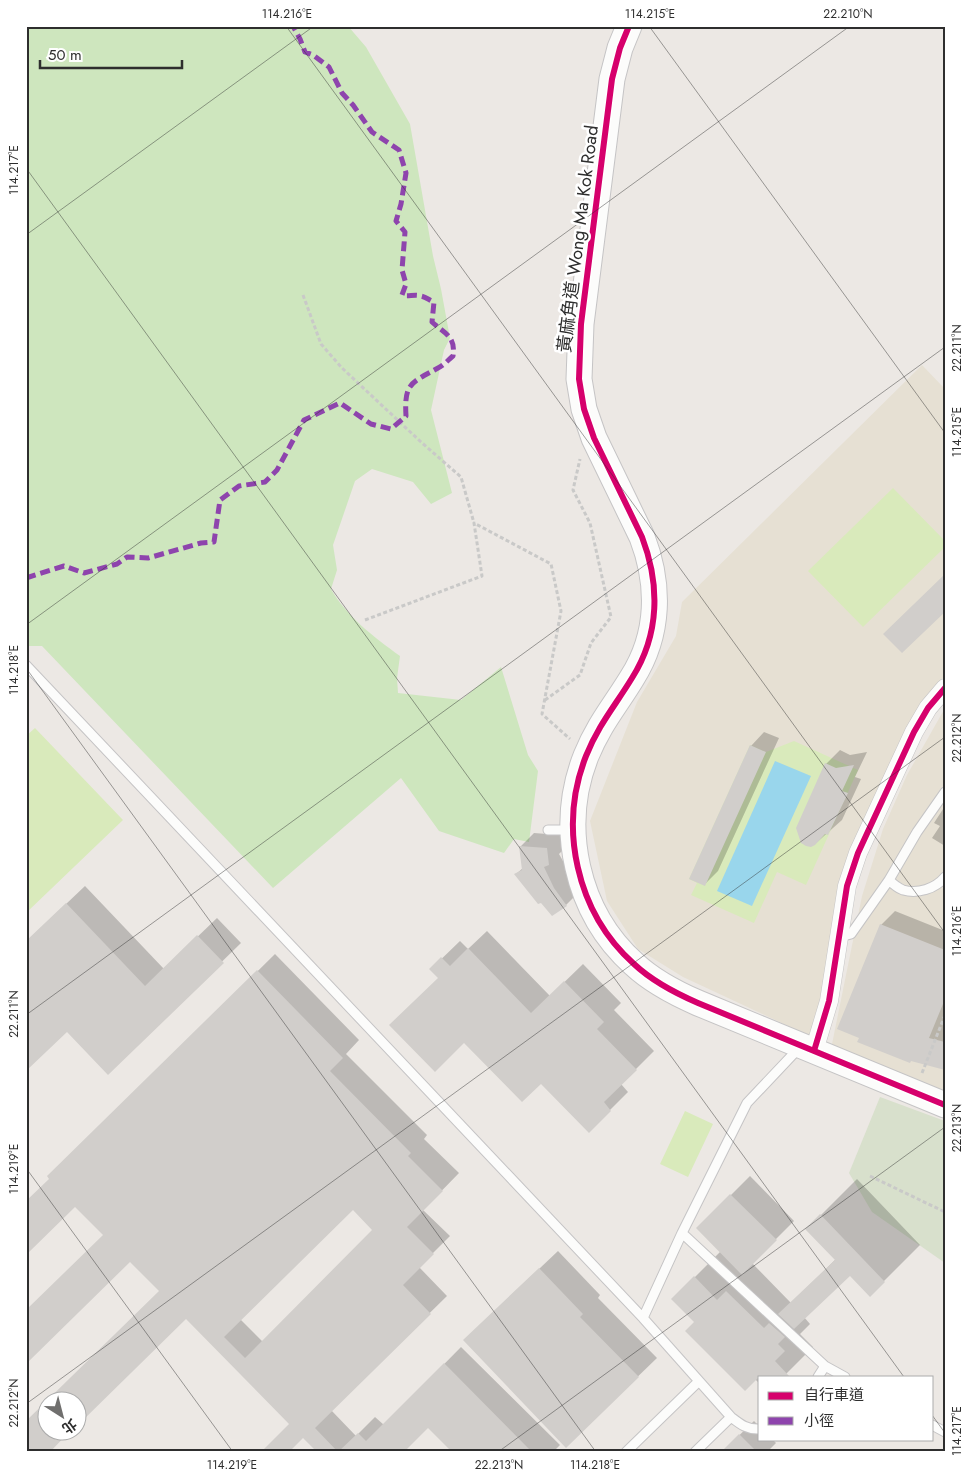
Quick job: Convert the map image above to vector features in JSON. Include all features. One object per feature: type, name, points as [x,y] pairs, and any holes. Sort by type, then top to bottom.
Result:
[{"type":"street","name":"黃麻角道 Wong Ma Kok Road","points":[[629,26],[620,48],[612,80],[581,324],[579,379],[588,423],[649,553],[653,571],[655,605],[650,638],[639,667],[601,724],[587,755],[577,787],[572,830],[577,864],[586,896],[605,931],[633,963],[663,986],[681,996],[945,1105]]},
{"type":"street","points":[[808,1049],[829,1001],[847,886],[861,843],[914,732],[928,708],[945,688]]},
{"type":"lane","points":[[26,665],[643,1318],[730,1416],[742,1426],[758,1429]]},
{"type":"lane","points":[[840,937],[851,934],[889,880],[917,832],[945,792]]},
{"type":"lane","points":[[548,830],[572,830]]},
{"type":"lane","points":[[889,880],[901,890],[917,891],[930,888],[945,877]]},
{"type":"lane","points":[[643,1318],[682,1233],[747,1102],[808,1049]]},
{"type":"lane","points":[[682,1233],[825,1366],[843,1376]]},
{"type":"lane","points":[[819,1376],[825,1366]]},
{"type":"lane","points":[[626,1452],[698,1382]]},
{"type":"lane","points":[[695,1452],[730,1416]]},
{"type":"path","points":[[303,295],[321,344],[342,368],[461,477],[474,523],[482,576],[365,620]]},
{"type":"path","points":[[545,700],[580,675],[591,643],[611,617],[590,523],[574,490],[588,423]]},
{"type":"path","points":[[474,523],[551,564],[561,611],[542,714],[587,755]]},
{"type":"path","points":[[920,1077],[945,1015]]},
{"type":"path","points":[[870,1176],[945,1212]]},
{"type":"shaded area","points":[[922,365],[945,389],[945,677],[923,702],[858,832],[839,894],[816,1039],[683,977],[638,949],[607,901],[590,821],[637,702],[676,636],[682,602]]},
{"type":"shaded area","points":[[945,708],[945,1099],[830,1054],[862,896],[883,829],[907,775]]},
{"type":"green space","points":[[26,26],[348,26],[366,47],[410,124],[433,256],[450,338],[444,350],[431,410],[452,493],[431,504],[413,482],[372,469],[355,481],[333,545],[337,570],[331,589],[353,617],[371,634],[400,656],[397,678],[398,693],[461,700],[501,667],[528,755],[538,771],[529,842],[514,839],[504,853],[439,831],[401,778],[273,888],[42,646],[26,646]]},
{"type":"green space","points":[[893,488],[945,541],[945,547],[863,627],[808,571]]},
{"type":"green space","points":[[35,728],[123,820],[26,913],[26,736]]},
{"type":"green space","points":[[794,741],[858,770],[806,885],[777,872],[754,923],[691,895],[697,883],[689,879],[750,745],[766,752]]},
{"type":"green space","points":[[880,1097],[945,1121],[945,1263],[872,1212],[849,1173]]},
{"type":"green space","points":[[685,1111],[713,1124],[688,1177],[660,1164]]},
{"type":"water","points":[[775,761],[811,776],[752,906],[717,891]]},
{"type":"building","points":[[945,574],[945,612],[902,653],[883,634]]},
{"type":"building","points":[[750,745],[766,752],[705,886],[689,879]]},
{"type":"building","points":[[825,763],[836,768],[854,765],[842,791],[848,793],[828,835],[825,834],[811,847],[801,843],[796,828]]},
{"type":"building","points":[[519,846],[547,848],[549,865],[544,867],[554,888],[567,906],[552,916],[541,903],[538,904],[514,874],[522,870]]},
{"type":"building","points":[[66,903],[145,986],[197,935],[224,963],[108,1075],[67,1032],[26,1071],[26,941]]},
{"type":"building","points":[[880,924],[945,950],[945,999],[929,1038],[945,1042],[945,1070],[911,1061],[910,1063],[857,1042],[859,1038],[837,1029]]},
{"type":"building","points":[[468,948],[531,1013],[564,981],[604,1022],[597,1029],[637,1070],[604,1102],[611,1111],[589,1133],[541,1084],[522,1102],[464,1043],[435,1072],[389,1025],[438,978],[429,969],[441,957],[450,966]]},
{"type":"building","points":[[257,970],[343,1058],[330,1071],[411,1153],[408,1156],[443,1191],[407,1227],[434,1254],[403,1285],[431,1314],[315,1428],[338,1452],[317,1452],[303,1438],[289,1452],[261,1452],[289,1424],[186,1319],[88,1415],[88,1390],[58,1390],[159,1291],[130,1262],[26,1364],[26,1310],[103,1235],[75,1207],[26,1255],[26,1201],[49,1179],[47,1176]],"holes":[[[353,1210],[372,1230],[245,1358],[224,1337]]]},
{"type":"building","points":[[730,1194],[777,1240],[742,1275],[696,1228]]},
{"type":"building","points":[[820,1214],[885,1282],[870,1297],[850,1276],[794,1329],[778,1314],[835,1260],[805,1229]]},
{"type":"building","points":[[539,1268],[583,1314],[580,1317],[639,1377],[566,1448],[463,1340]]},
{"type":"building","points":[[694,1276],[717,1300],[726,1291],[764,1328],[769,1323],[785,1337],[778,1344],[785,1351],[775,1361],[789,1376],[758,1376],[745,1391],[685,1331],[694,1322],[671,1299]]},
{"type":"building","points":[[444,1363],[532,1452],[452,1452],[428,1428],[404,1452],[338,1452],[358,1433],[366,1441]]},
{"type":"building","points":[[38,1409],[38,1440],[61,1440],[50,1452],[26,1452],[26,1421]]},
{"type":"building","points":[[739,1434],[757,1452],[721,1452]]},
{"type":"marked path","points":[[26,578],[64,566],[84,573],[117,564],[127,557],[148,558],[201,543],[214,542],[220,500],[239,486],[265,482],[277,470],[304,420],[340,403],[371,424],[391,429],[406,416],[406,397],[411,385],[453,356],[451,339],[432,322],[434,302],[421,296],[402,295],[406,284],[402,270],[405,232],[396,221],[406,173],[399,150],[372,132],[342,93],[329,67],[313,55],[305,52],[293,26]]},
{"type":"cycle path","points":[[629,26],[620,48],[612,79],[581,324],[579,379],[584,409],[594,438],[642,537],[648,555],[652,573],[654,609],[648,644],[641,661],[596,734],[586,756],[578,783],[574,811],[574,839],[578,867],[586,894],[598,920],[614,943],[634,964],[656,981],[698,1003],[945,1105]]},
{"type":"cycle path","points":[[814,1051],[829,1001],[847,886],[858,853],[914,732],[928,708],[945,688]]}]
